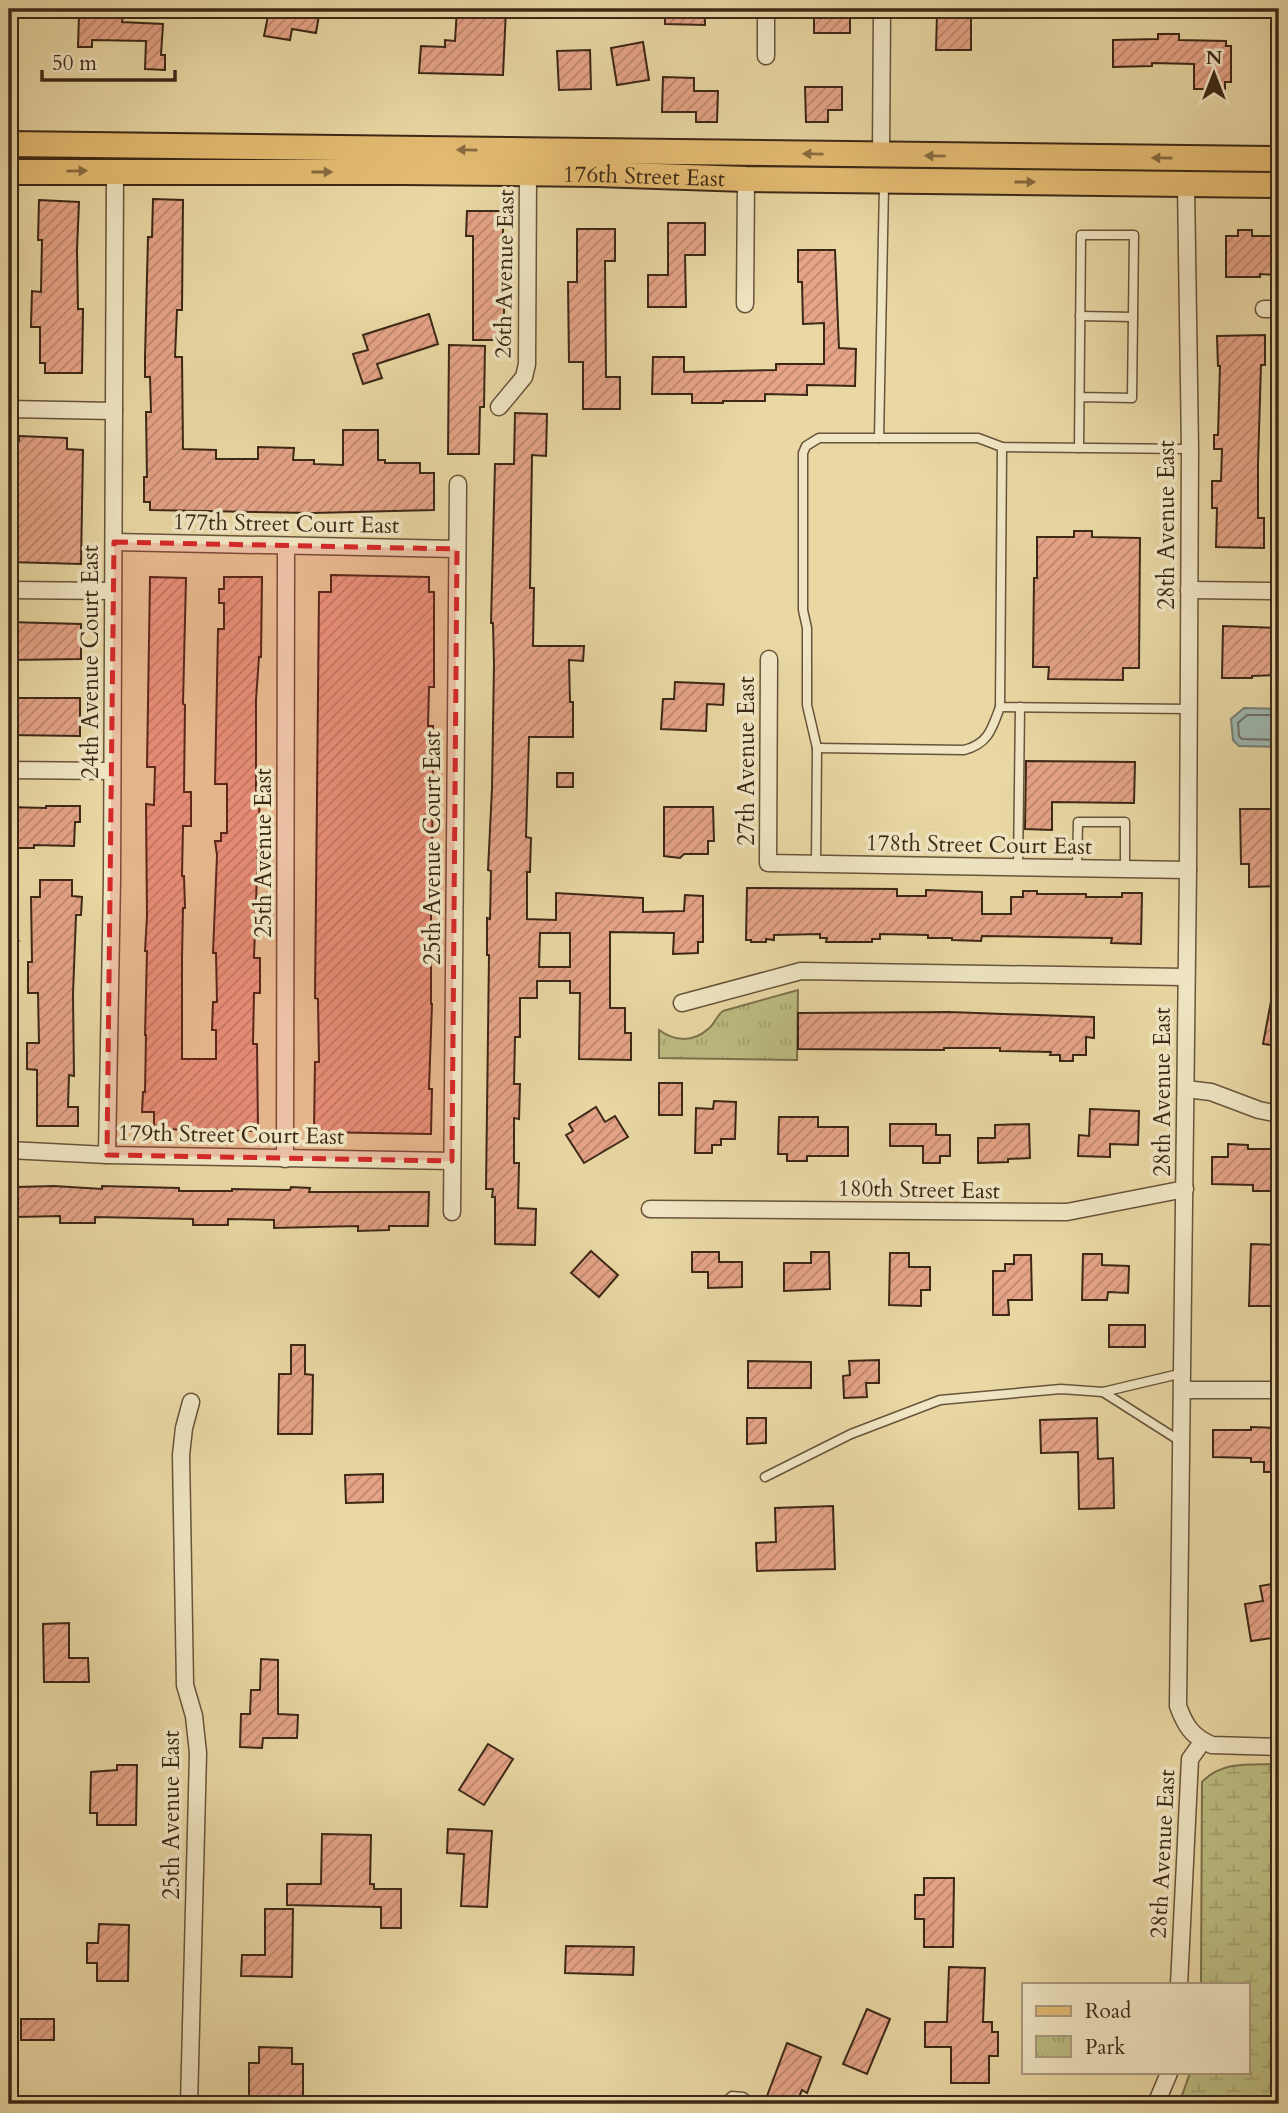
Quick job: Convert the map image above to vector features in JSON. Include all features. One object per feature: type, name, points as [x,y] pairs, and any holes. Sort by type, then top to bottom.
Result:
[{"type":"main road","name":"176th Street East","points":[[9,144],[1279,159]]},
{"type":"main road","points":[[499,173],[506,162],[629,165],[642,152]]},
{"type":"main road","name":"176th Street East","points":[[9,172],[115,170],[499,173],[746,179],[1279,185]]},
{"type":"main road","points":[[1186,185],[1197,172],[1279,173]]},
{"type":"street","points":[[766,9],[766,56]]},
{"type":"street","points":[[881,155],[882,9]]},
{"type":"street","name":"24th Avenue Court East","points":[[107,1155],[115,170]]},
{"type":"street","name":"26th Avenue East","points":[[499,407],[524,377],[527,364],[528,174]]},
{"type":"street","points":[[746,179],[746,304]]},
{"type":"street","name":"28th Avenue East","points":[[1179,1983],[1189,1759],[1203,1741],[1186,1726],[1178,1706],[1189,709],[1186,185]]},
{"type":"street","points":[[9,409],[114,411]]},
{"type":"street","name":"25th Avenue Court East","points":[[452,1212],[458,484]]},
{"type":"street","name":"177th Street Court East","points":[[114,542],[457,549]]},
{"type":"street","name":"25th Avenue East","points":[[285,1158],[286,547]]},
{"type":"street","points":[[9,590],[113,591]]},
{"type":"street","points":[[1189,590],[1279,591]]},
{"type":"street","name":"27th Avenue East","points":[[768,863],[769,659]]},
{"type":"street","points":[[9,770],[112,772]]},
{"type":"street","name":"178th Street Court East","points":[[768,863],[1188,870]]},
{"type":"street","points":[[682,1003],[801,971],[1185,977]]},
{"type":"street","points":[[1186,1089],[1211,1091],[1259,1110],[1279,1114]]},
{"type":"street","name":"179th Street Court East","points":[[9,1150],[107,1155],[452,1161]]},
{"type":"street","name":"180th Street East","points":[[650,1209],[1067,1212],[1185,1189]]},
{"type":"street","points":[[1183,1390],[1279,1390]]},
{"type":"street","name":"25th Avenue East","points":[[189,2104],[198,1753],[194,1716],[186,1685],[181,1455],[191,1402]]},
{"type":"street","points":[[1203,1741],[1222,1746],[1279,1747]]},
{"type":"street","points":[[1156,2104],[1169,2074]]},
{"type":"lane","points":[[879,438],[884,181]]},
{"type":"lane","points":[[1079,448],[1081,235],[1134,235],[1132,398],[1080,397]]},
{"type":"lane","points":[[1080,316],[1133,317]]},
{"type":"lane","points":[[816,864],[817,748],[808,713],[807,628],[803,610],[803,453],[812,440],[978,438],[1002,447],[1189,449]]},
{"type":"lane","points":[[817,748],[964,750],[974,747],[989,736],[1000,707],[1002,447]]},
{"type":"lane","points":[[1000,707],[1189,709]]},
{"type":"lane","points":[[1017,867],[1020,708]]},
{"type":"lane","points":[[1077,868],[1078,822],[1125,822],[1125,869]]},
{"type":"lane","points":[[765,1477],[851,1434],[940,1400],[1061,1389],[1103,1392],[1183,1373]]},
{"type":"lane","points":[[1103,1392],[1183,1443]]},
{"type":"lane","points":[[722,2104],[732,2096],[743,2097],[753,2104]]},
{"type":"highlighted area","points":[[114,542],[457,549],[452,1161],[107,1155]]},
{"type":"green space","points":[[9,894],[16,894],[16,938],[19,941],[16,944],[17,1134],[9,1134]]},
{"type":"green space","points":[[798,990],[797,1060],[659,1058],[659,1030],[677,1038],[696,1037],[710,1027],[723,1011]]},
{"type":"green space","points":[[1248,1764],[1279,1764],[1279,2104],[1179,2104],[1190,2074],[1250,2074],[1250,1983],[1201,1983],[1202,1782],[1219,1770]]},
{"type":"water","points":[[1244,708],[1279,709],[1279,747],[1239,746],[1233,740],[1231,719]]},
{"type":"building","points":[[277,9],[320,9],[316,33],[292,29],[290,40],[264,36],[268,16],[275,17]]},
{"type":"building","points":[[457,9],[506,9],[503,75],[419,73],[421,46],[445,47],[445,40],[455,41]]},
{"type":"building","points":[[665,9],[705,9],[705,25],[665,24]]},
{"type":"building","points":[[818,9],[850,9],[850,33],[814,33],[814,13],[818,13]]},
{"type":"building","points":[[79,14],[123,16],[122,22],[163,24],[161,55],[165,55],[165,70],[145,69],[146,41],[92,40],[92,47],[78,47]]},
{"type":"building","points":[[937,14],[971,15],[971,50],[936,50]]},
{"type":"building","points":[[1158,34],[1179,34],[1179,40],[1226,41],[1226,46],[1231,46],[1231,82],[1225,82],[1225,89],[1194,89],[1194,64],[1152,63],[1152,66],[1113,67],[1113,40],[1158,39]]},
{"type":"building","points":[[643,42],[649,80],[617,85],[611,48]]},
{"type":"building","points":[[590,50],[591,89],[559,90],[557,51]]},
{"type":"building","points":[[663,77],[694,78],[694,91],[718,91],[717,122],[696,122],[696,112],[662,112]]},
{"type":"building","points":[[805,87],[842,87],[842,110],[828,110],[828,122],[806,122]]},
{"type":"building","points":[[153,199],[183,200],[182,310],[177,310],[175,357],[182,357],[183,449],[216,450],[216,459],[258,459],[258,447],[294,448],[293,460],[343,465],[343,430],[378,430],[378,460],[385,460],[385,463],[420,463],[420,473],[434,473],[434,510],[313,513],[150,510],[150,502],[144,502],[144,477],[147,477],[146,412],[151,412],[150,377],[145,377],[145,357],[148,237],[152,237]]},
{"type":"building","points":[[39,200],[79,202],[78,309],[83,309],[82,373],[45,373],[45,363],[40,363],[40,327],[31,327],[32,291],[41,292],[42,240],[38,240]]},
{"type":"building","points":[[467,211],[503,211],[507,256],[504,256],[504,320],[501,320],[501,340],[473,340],[473,236],[466,236]]},
{"type":"building","points":[[668,223],[705,223],[705,255],[685,255],[686,307],[648,307],[648,275],[668,275]]},
{"type":"building","points":[[577,229],[615,229],[615,261],[605,261],[606,377],[620,377],[620,409],[583,409],[583,362],[569,362],[568,282],[577,282]]},
{"type":"building","points":[[1238,230],[1252,230],[1252,236],[1279,236],[1279,275],[1226,277],[1226,236],[1238,236]]},
{"type":"building","points":[[798,250],[835,250],[839,348],[856,349],[855,386],[807,385],[807,395],[765,394],[765,401],[723,403],[692,403],[692,394],[652,394],[653,357],[684,357],[684,372],[776,370],[776,364],[824,364],[824,323],[803,324],[802,282],[798,282]]},
{"type":"building","points":[[429,314],[438,344],[377,364],[382,378],[363,384],[353,354],[368,350],[363,335]]},
{"type":"building","points":[[1265,335],[1265,365],[1261,365],[1258,464],[1258,518],[1264,518],[1264,548],[1216,547],[1217,508],[1212,508],[1212,481],[1221,481],[1222,449],[1214,449],[1214,435],[1218,435],[1220,366],[1217,336]]},
{"type":"building","points":[[449,345],[485,346],[484,407],[480,407],[479,454],[448,454]]},
{"type":"building","points":[[515,413],[547,414],[546,456],[532,455],[530,588],[534,588],[533,646],[584,646],[583,661],[569,660],[573,737],[529,737],[526,837],[531,838],[530,872],[527,872],[527,919],[556,920],[556,893],[643,898],[643,912],[684,911],[685,895],[703,896],[703,942],[698,942],[698,953],[673,954],[674,933],[610,932],[610,1008],[625,1008],[625,1033],[631,1033],[631,1060],[579,1059],[580,993],[570,993],[570,981],[537,981],[537,998],[520,998],[520,1037],[515,1037],[514,1084],[520,1084],[519,1119],[514,1118],[514,1163],[519,1163],[518,1208],[536,1209],[535,1245],[495,1244],[495,1197],[492,1197],[493,1189],[486,1189],[489,955],[487,918],[490,919],[491,871],[488,870],[492,789],[494,664],[491,623],[495,464],[514,464]],"holes":[[[540,933],[570,933],[570,967],[539,967]]]},
{"type":"building","points":[[19,436],[67,438],[67,449],[83,450],[81,564],[9,562],[9,441],[19,441]]},
{"type":"building","points":[[1074,531],[1092,531],[1092,537],[1140,538],[1139,668],[1123,668],[1123,680],[1048,679],[1049,667],[1033,667],[1037,537],[1074,537]]},
{"type":"building","points":[[331,575],[429,577],[429,592],[434,592],[434,687],[429,687],[428,726],[433,726],[429,1089],[432,1089],[431,1134],[314,1132],[315,1062],[319,1062],[318,999],[315,998],[319,592],[331,592]]},
{"type":"building","points":[[150,577],[186,578],[184,792],[191,792],[191,826],[183,826],[182,876],[185,908],[182,1059],[216,1059],[216,1030],[212,1030],[213,1002],[217,1002],[216,953],[213,953],[217,855],[215,841],[221,841],[221,833],[227,833],[227,784],[215,784],[218,629],[224,629],[224,603],[219,603],[219,589],[224,589],[224,577],[262,577],[261,657],[256,700],[256,791],[260,791],[254,958],[260,958],[260,993],[254,993],[253,1044],[257,1044],[258,1131],[154,1129],[154,1112],[142,1112],[146,1035],[146,804],[154,805],[155,767],[147,767]]},
{"type":"building","points":[[9,622],[81,624],[81,659],[9,660]]},
{"type":"building","points":[[1223,626],[1279,628],[1279,675],[1222,678]]},
{"type":"building","points":[[675,682],[724,684],[723,705],[707,704],[706,731],[661,729],[663,699],[674,699]]},
{"type":"building","points":[[9,698],[80,698],[80,736],[9,735]]},
{"type":"building","points":[[1026,761],[1135,762],[1134,803],[1052,802],[1052,830],[1025,829]]},
{"type":"building","points":[[557,773],[573,773],[573,787],[557,787]]},
{"type":"building","points":[[80,806],[80,822],[75,822],[74,846],[34,845],[34,848],[9,848],[9,807]]},
{"type":"building","points":[[664,807],[713,807],[714,841],[708,841],[708,854],[684,854],[680,858],[664,856]]},
{"type":"building","points":[[1240,809],[1277,809],[1278,886],[1249,887],[1249,864],[1241,864]]},
{"type":"building","points":[[40,880],[72,880],[72,896],[82,897],[81,915],[76,915],[74,1076],[69,1075],[68,1107],[78,1107],[78,1126],[37,1126],[37,1070],[27,1069],[27,1043],[39,1043],[38,993],[28,993],[28,962],[32,962],[31,897],[40,897]]},
{"type":"building","points":[[747,888],[897,889],[897,896],[926,896],[926,890],[982,892],[982,914],[1011,914],[1011,897],[1023,897],[1023,891],[1037,891],[1037,894],[1086,894],[1086,897],[1122,897],[1122,893],[1142,893],[1141,944],[1111,943],[1112,938],[982,936],[981,941],[928,938],[928,935],[880,934],[880,939],[872,939],[872,942],[826,942],[827,938],[820,938],[820,934],[774,935],[774,940],[751,942],[746,940]]},
{"type":"building","points":[[1272,996],[1279,996],[1279,1046],[1263,1044]]},
{"type":"building","points":[[949,1012],[1094,1017],[1094,1038],[1086,1037],[1086,1055],[1073,1055],[1073,1061],[1060,1061],[1060,1055],[1050,1055],[1051,1052],[1000,1051],[1000,1048],[798,1049],[798,1013]]},
{"type":"building","points":[[659,1083],[682,1083],[682,1115],[659,1115]]},
{"type":"building","points":[[714,1101],[736,1102],[735,1139],[721,1139],[721,1145],[712,1145],[712,1153],[695,1153],[696,1108],[713,1109]]},
{"type":"building","points":[[596,1107],[605,1122],[615,1116],[628,1137],[584,1163],[566,1135],[573,1131],[569,1124]]},
{"type":"building","points":[[1090,1109],[1139,1111],[1138,1145],[1110,1144],[1110,1157],[1078,1156],[1079,1135],[1089,1136]]},
{"type":"building","points":[[779,1117],[818,1117],[818,1127],[848,1127],[848,1156],[807,1156],[807,1161],[787,1161],[787,1154],[778,1154]]},
{"type":"building","points":[[890,1124],[936,1124],[936,1135],[950,1135],[950,1156],[940,1156],[940,1163],[923,1163],[923,1146],[890,1146]]},
{"type":"building","points":[[1029,1124],[1030,1158],[978,1163],[978,1138],[995,1138],[995,1125]]},
{"type":"building","points":[[1228,1144],[1248,1145],[1248,1149],[1279,1149],[1279,1191],[1253,1191],[1253,1185],[1212,1184],[1212,1157],[1228,1157]]},
{"type":"building","points":[[102,1186],[179,1188],[179,1191],[290,1190],[291,1187],[310,1188],[309,1192],[429,1192],[428,1226],[389,1226],[389,1230],[358,1231],[358,1226],[274,1228],[274,1220],[228,1219],[228,1225],[193,1225],[193,1219],[95,1217],[95,1223],[60,1223],[60,1216],[17,1217],[17,1187],[102,1189]]},
{"type":"building","points":[[1251,1244],[1279,1245],[1279,1306],[1249,1306]]},
{"type":"building","points":[[591,1251],[618,1275],[599,1297],[571,1273]]},
{"type":"building","points":[[692,1252],[719,1252],[719,1262],[742,1262],[742,1287],[708,1288],[708,1272],[692,1272]]},
{"type":"building","points":[[811,1252],[829,1252],[830,1289],[784,1291],[784,1263],[811,1263]]},
{"type":"building","points":[[890,1253],[909,1253],[909,1267],[930,1267],[930,1290],[921,1290],[921,1306],[889,1305]]},
{"type":"building","points":[[1083,1254],[1102,1254],[1102,1265],[1129,1266],[1128,1293],[1108,1292],[1107,1300],[1082,1300]]},
{"type":"building","points":[[1014,1255],[1031,1255],[1032,1300],[1008,1300],[1009,1315],[993,1315],[993,1271],[1005,1271],[1005,1264],[1014,1264]]},
{"type":"building","points":[[1109,1325],[1145,1325],[1145,1347],[1109,1347]]},
{"type":"building","points":[[291,1345],[305,1345],[305,1374],[313,1375],[312,1434],[278,1434],[279,1374],[291,1374]]},
{"type":"building","points":[[879,1360],[879,1383],[866,1383],[867,1397],[844,1398],[843,1376],[850,1375],[849,1361]]},
{"type":"building","points":[[748,1361],[811,1362],[811,1388],[748,1388]]},
{"type":"building","points":[[747,1418],[766,1418],[766,1443],[747,1444]]},
{"type":"building","points":[[1097,1418],[1098,1459],[1113,1458],[1114,1508],[1079,1509],[1078,1452],[1041,1453],[1040,1420]]},
{"type":"building","points":[[1251,1427],[1279,1428],[1278,1472],[1264,1472],[1264,1462],[1251,1462],[1251,1458],[1213,1457],[1213,1430],[1251,1430]]},
{"type":"building","points":[[383,1474],[383,1502],[346,1503],[345,1475]]},
{"type":"building","points":[[833,1506],[835,1569],[757,1571],[756,1543],[776,1542],[775,1508]]},
{"type":"building","points":[[1279,1583],[1279,1637],[1251,1641],[1245,1604],[1263,1601],[1260,1586]]},
{"type":"building","points":[[69,1623],[69,1658],[88,1658],[89,1682],[44,1682],[43,1624]]},
{"type":"building","points":[[261,1659],[278,1660],[278,1714],[298,1715],[297,1738],[263,1738],[262,1748],[240,1747],[241,1714],[250,1714],[251,1690],[260,1690]]},
{"type":"building","points":[[488,1744],[513,1759],[484,1805],[459,1790]]},
{"type":"building","points":[[117,1765],[137,1765],[136,1825],[97,1825],[97,1813],[90,1813],[91,1772],[117,1770]]},
{"type":"building","points":[[448,1829],[492,1831],[487,1907],[461,1906],[464,1854],[447,1853]]},
{"type":"building","points":[[322,1834],[371,1835],[370,1884],[374,1884],[374,1889],[401,1889],[401,1928],[381,1928],[381,1907],[287,1905],[287,1884],[321,1884]]},
{"type":"building","points":[[924,1878],[954,1878],[953,1947],[924,1947],[924,1919],[915,1919],[915,1895],[924,1895]]},
{"type":"building","points":[[265,1909],[293,1909],[292,1977],[241,1976],[242,1955],[265,1955]]},
{"type":"building","points":[[99,1924],[129,1925],[128,1981],[97,1981],[97,1963],[87,1963],[87,1943],[98,1943]]},
{"type":"building","points":[[566,1946],[634,1947],[633,1975],[565,1973]]},
{"type":"building","points":[[949,1967],[985,1968],[983,2022],[992,2022],[992,2032],[998,2032],[998,2056],[989,2056],[989,2083],[951,2083],[951,2047],[925,2047],[925,2022],[947,2022]]},
{"type":"building","points":[[867,2009],[890,2019],[867,2074],[843,2064]]},
{"type":"building","points":[[21,2019],[54,2019],[54,2040],[21,2040]]},
{"type":"building","points":[[787,2043],[821,2057],[807,2093],[802,2090],[796,2104],[764,2104]]},
{"type":"building","points":[[259,2047],[292,2048],[292,2064],[303,2064],[303,2104],[249,2102],[249,2063],[259,2063]]}]
